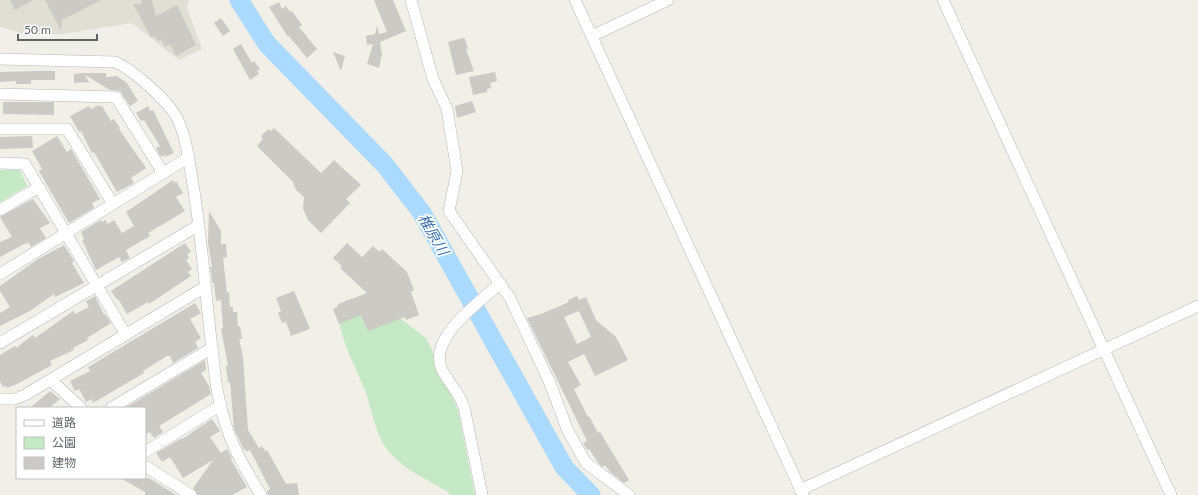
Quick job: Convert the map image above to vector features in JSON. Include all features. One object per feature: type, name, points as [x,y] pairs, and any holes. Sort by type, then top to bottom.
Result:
[{"type":"street","points":[[411,0],[433,79],[447,109],[449,117],[457,171],[450,211],[510,298],[549,381],[568,431],[586,463],[629,495]]},
{"type":"street","points":[[575,0],[802,492],[1103,349],[1198,306]]},
{"type":"street","points":[[592,36],[668,0]]},
{"type":"street","points":[[943,0],[1171,495]]},
{"type":"street","points":[[0,59],[115,62],[127,67],[167,104],[175,114],[188,157],[199,225],[212,348],[221,406],[227,429],[237,455],[261,495]]},
{"type":"street","points":[[0,94],[116,97],[163,173]]},
{"type":"street","points":[[0,129],[67,128],[113,204]]},
{"type":"street","points":[[0,274],[188,157]]},
{"type":"street","points":[[0,163],[25,164],[126,335]]},
{"type":"street","points":[[0,210],[39,187]]},
{"type":"street","points":[[0,343],[199,225]]},
{"type":"street","points":[[482,495],[464,407],[460,396],[442,370],[440,350],[443,341],[454,326],[500,283]]},
{"type":"street","points":[[0,399],[16,398],[25,395],[205,287]]},
{"type":"street","points":[[113,407],[212,348]]},
{"type":"street","points":[[51,380],[80,407]]},
{"type":"street","points":[[146,451],[221,406]]},
{"type":"street","points":[[146,467],[191,495]]},
{"type":"shaded area","points":[[0,0],[189,0],[187,8],[202,49],[179,60],[132,23],[63,34],[28,35],[0,27]]},
{"type":"green space","points":[[0,170],[20,170],[27,186],[0,202]]},
{"type":"green space","points":[[344,305],[396,315],[427,339],[458,411],[475,495],[450,495],[448,492],[403,465],[385,446],[377,430],[367,396],[343,337],[339,319]]},
{"type":"building","points":[[10,0],[33,0],[15,10]]},
{"type":"building","points":[[45,0],[101,0],[62,20],[61,31]]},
{"type":"building","points":[[141,0],[152,0],[156,16],[177,5],[196,45],[176,56],[170,44],[165,47],[161,39],[157,41],[155,36],[151,37],[133,4],[142,4]]},
{"type":"building","points":[[374,0],[393,0],[406,31],[380,42],[382,54],[379,68],[367,64],[373,44],[367,45],[366,36],[375,34],[377,26],[379,34],[387,32]]},
{"type":"building","points":[[279,2],[282,9],[286,6],[290,12],[292,11],[302,25],[299,27],[317,49],[307,58],[289,36],[288,37],[269,7]]},
{"type":"building","points":[[221,18],[230,31],[223,36],[214,23]]},
{"type":"building","points":[[463,38],[465,39],[468,49],[466,49],[474,71],[456,75],[448,42]]},
{"type":"building","points":[[241,44],[252,63],[254,61],[260,69],[257,71],[259,74],[250,80],[233,49]]},
{"type":"building","points":[[333,52],[345,56],[341,71]]},
{"type":"building","points":[[55,71],[55,80],[31,80],[31,84],[16,84],[16,81],[0,82],[0,72]]},
{"type":"building","points":[[495,72],[497,81],[490,83],[491,88],[487,89],[487,92],[473,95],[469,77]]},
{"type":"building","points":[[106,73],[106,77],[117,76],[127,83],[138,101],[130,106],[120,91],[110,90],[85,75],[89,82],[74,83],[74,74]]},
{"type":"building","points":[[472,101],[476,112],[457,118],[455,106]]},
{"type":"building","points":[[3,102],[54,102],[54,115],[3,114]]},
{"type":"building","points":[[99,105],[100,107],[102,106],[111,121],[114,119],[120,128],[119,129],[146,168],[131,178],[134,183],[117,192],[94,152],[92,153],[81,131],[79,132],[70,116],[89,106],[91,109]]},
{"type":"building","points":[[148,106],[150,111],[153,110],[174,153],[165,157],[164,155],[161,157],[156,148],[160,146],[144,120],[141,121],[136,113]]},
{"type":"building","points":[[274,128],[321,173],[334,160],[361,185],[346,199],[350,203],[321,233],[308,220],[303,209],[304,197],[296,190],[293,182],[257,146],[263,139],[261,136],[268,129],[271,131]]},
{"type":"building","points":[[32,136],[33,148],[0,149],[0,137]]},
{"type":"building","points":[[57,136],[67,152],[71,149],[100,199],[92,203],[94,208],[69,223],[39,171],[42,169],[32,151]]},
{"type":"building","points":[[173,180],[174,183],[176,181],[183,193],[176,197],[185,211],[148,233],[150,236],[126,250],[130,258],[122,262],[119,257],[96,270],[82,240],[84,239],[81,232],[101,220],[102,222],[105,220],[108,224],[114,220],[122,233],[134,226],[126,212]]},
{"type":"building","points":[[33,199],[50,223],[40,228],[46,238],[31,247],[29,243],[24,244],[0,257],[0,242],[12,237],[0,217]]},
{"type":"building","points":[[209,211],[221,231],[221,244],[226,244],[227,257],[223,258],[227,293],[229,292],[230,307],[233,307],[233,312],[237,312],[238,327],[240,326],[242,339],[239,339],[243,357],[248,430],[259,448],[262,446],[265,451],[267,450],[286,484],[297,483],[299,495],[268,495],[267,491],[270,489],[250,450],[247,452],[245,449],[244,450],[234,429],[230,382],[228,383],[226,366],[228,366],[221,329],[223,328],[221,300],[216,301],[210,267],[212,267],[208,243]]},
{"type":"building","points":[[185,243],[191,252],[187,254],[189,258],[186,260],[192,269],[188,272],[191,276],[149,304],[148,302],[127,314],[111,291]]},
{"type":"building","points":[[347,243],[362,257],[373,246],[380,252],[382,249],[407,272],[414,290],[411,292],[419,315],[406,320],[405,317],[368,331],[361,315],[339,324],[333,309],[338,306],[338,304],[367,293],[340,268],[342,266],[333,258]]},
{"type":"building","points":[[64,245],[74,261],[72,263],[84,283],[55,297],[54,294],[30,311],[0,326],[0,313],[10,307],[0,291],[0,286],[38,259]]},
{"type":"building","points":[[294,291],[310,329],[291,336],[286,322],[282,323],[278,313],[281,311],[276,298]]},
{"type":"building","points":[[95,296],[104,315],[105,314],[111,323],[87,338],[88,340],[73,348],[74,350],[50,361],[52,365],[17,384],[7,388],[6,386],[3,387],[0,381],[0,355],[15,346],[16,348],[33,335],[35,338],[73,311],[75,314],[89,307],[86,301]]},
{"type":"building","points":[[577,296],[579,300],[586,297],[596,320],[616,337],[628,360],[595,376],[584,354],[568,362],[581,385],[574,389],[588,417],[589,416],[598,433],[600,432],[629,480],[624,483],[610,472],[605,465],[602,467],[589,449],[587,450],[583,443],[587,441],[527,318],[541,314],[569,302],[568,300]],"holes":[[[579,311],[591,337],[577,344],[564,317]]]},
{"type":"building","points":[[195,303],[201,313],[190,319],[201,338],[195,342],[198,348],[173,363],[170,356],[167,356],[143,371],[144,373],[93,403],[92,399],[86,402],[79,389],[75,391],[70,381],[90,371],[88,367]]},
{"type":"building","points":[[205,360],[206,370],[201,373],[209,386],[211,394],[159,426],[163,432],[154,438],[150,432],[146,434],[146,407],[127,407]]},
{"type":"building","points":[[50,391],[60,399],[50,407],[31,407]]},
{"type":"building","points":[[212,419],[220,431],[210,437],[221,453],[227,449],[232,458],[230,458],[247,487],[232,495],[198,495],[193,488],[213,460],[183,478],[170,457],[162,462],[156,453],[182,439]]},
{"type":"building","points":[[149,478],[176,495],[145,495],[145,492],[122,479]]},
{"type":"waterway","name":"椎原川","points":[[239,0],[267,44],[385,165],[422,213],[564,467],[591,495]]}]
